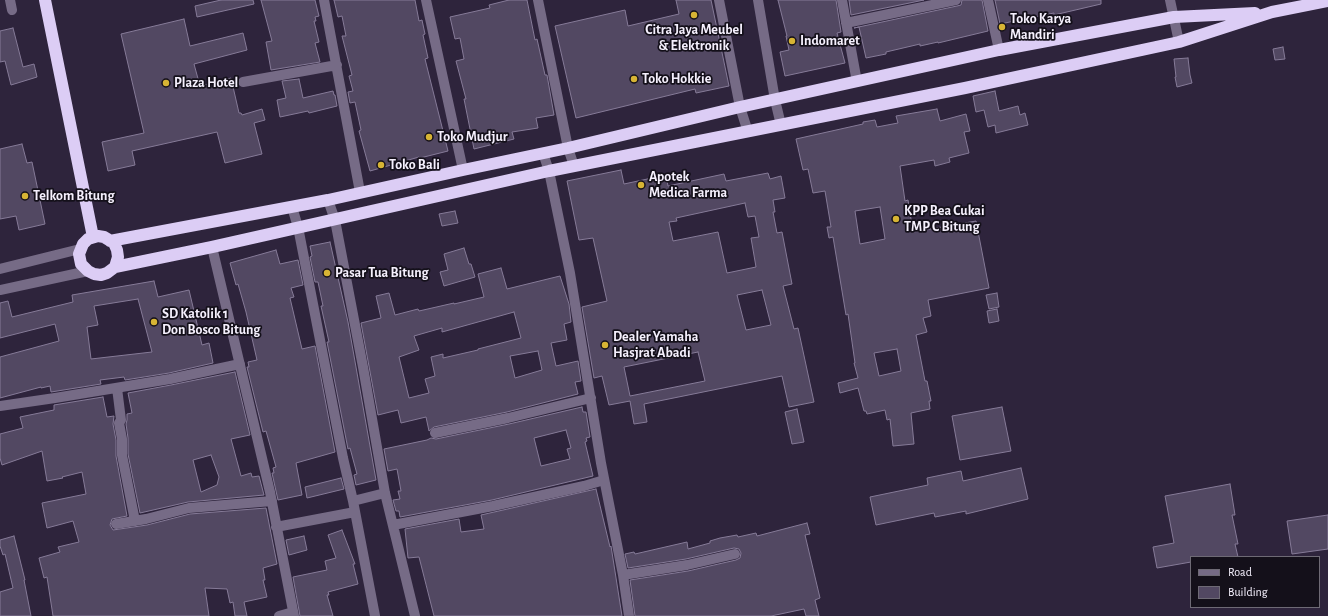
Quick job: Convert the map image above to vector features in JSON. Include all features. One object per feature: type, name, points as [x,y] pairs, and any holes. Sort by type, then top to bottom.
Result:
[{"type":"highway","points":[[45,0],[93,237]]},
{"type":"highway","points":[[115,267],[118,257],[117,250],[114,243],[110,242],[104,236],[88,239],[80,249],[80,259],[84,268],[88,272],[94,274],[107,273],[115,267],[335,220],[549,171],[748,132],[1179,42],[1272,12],[1328,1]]},
{"type":"highway","points":[[110,242],[328,200],[568,148],[740,107],[999,50],[1174,17],[1272,12]]},
{"type":"street","points":[[10,0],[12,10]]},
{"type":"street","points":[[324,0],[360,192]]},
{"type":"street","points":[[426,0],[463,170]]},
{"type":"street","points":[[538,0],[568,148],[574,166]]},
{"type":"street","points":[[719,0],[740,107],[748,132]]},
{"type":"street","points":[[758,0],[775,100],[781,125]]},
{"type":"street","points":[[842,0],[857,82]]},
{"type":"street","points":[[846,23],[956,0]]},
{"type":"street","points":[[988,0],[999,50]]},
{"type":"street","points":[[1170,0],[1179,42]]},
{"type":"street","points":[[243,82],[337,65]]},
{"type":"street","points":[[543,153],[549,171],[570,272],[604,480],[623,575],[629,616]]},
{"type":"street","points":[[328,200],[335,220],[385,493],[415,616]]},
{"type":"street","points":[[292,207],[298,227],[375,616]]},
{"type":"street","points":[[212,247],[272,501],[294,614],[279,616]]},
{"type":"street","points":[[0,268],[80,249]]},
{"type":"street","points":[[0,290],[88,272]]},
{"type":"street","points":[[0,406],[48,400],[117,388],[206,372],[240,364]]},
{"type":"street","points":[[117,388],[121,420],[119,422],[122,439],[122,455],[135,521]]},
{"type":"street","points":[[435,433],[508,418],[591,398]]},
{"type":"street","points":[[393,525],[492,506],[584,486],[604,480]]},
{"type":"street","points":[[353,501],[385,493]]},
{"type":"street","points":[[116,524],[189,508],[272,501]]},
{"type":"street","points":[[276,527],[355,512]]},
{"type":"street","points":[[623,575],[687,565],[735,554]]},
{"type":"building","points":[[221,0],[253,0],[254,4],[197,17],[195,6]]},
{"type":"building","points":[[261,0],[315,0],[319,16],[315,17],[316,21],[314,21],[319,42],[315,43],[320,62],[271,70],[266,42],[272,41]]},
{"type":"building","points":[[334,0],[415,0],[419,21],[422,20],[425,34],[423,35],[428,58],[425,59],[448,151],[419,157],[370,171],[359,131],[361,130],[355,102],[350,103],[348,92],[353,91],[349,76],[352,75],[342,36],[346,36],[342,16],[338,17]]},
{"type":"building","points":[[509,0],[527,0],[535,40],[537,39],[545,75],[547,75],[554,115],[536,118],[538,128],[512,132],[514,139],[474,149],[464,99],[466,99],[456,61],[464,59],[460,38],[455,39],[450,17],[490,8],[489,5]]},
{"type":"building","points":[[676,0],[711,0],[729,86],[696,93],[695,89],[576,118],[555,26],[625,10],[628,26],[679,14]]},
{"type":"building","points":[[778,0],[836,0],[841,32],[837,33],[845,63],[785,76],[780,52],[789,50]]},
{"type":"building","points":[[849,0],[924,0],[851,15]]},
{"type":"building","points":[[962,0],[982,0],[988,31],[938,43],[920,46],[920,44],[866,58],[859,27],[854,28],[961,5]]},
{"type":"building","points":[[995,0],[1101,0],[1101,4],[1054,15],[1054,13],[1000,24]]},
{"type":"building","points":[[184,19],[190,46],[243,33],[247,50],[194,64],[200,86],[231,78],[239,113],[242,115],[262,109],[265,120],[254,123],[262,154],[225,163],[217,132],[132,151],[135,165],[108,171],[102,142],[144,133],[121,34]]},
{"type":"building","points":[[13,28],[23,67],[34,64],[37,77],[11,85],[5,61],[0,62],[0,31]]},
{"type":"building","points":[[1283,47],[1285,59],[1275,60],[1273,49]]},
{"type":"building","points":[[1188,58],[1192,83],[1177,87],[1174,59]]},
{"type":"building","points":[[299,79],[303,98],[333,91],[337,106],[309,113],[308,111],[280,117],[277,100],[286,98],[282,81]]},
{"type":"building","points":[[995,91],[999,111],[1018,106],[1020,115],[1025,113],[1028,125],[996,133],[995,125],[988,127],[984,110],[976,112],[973,96]]},
{"type":"building","points":[[937,109],[940,121],[966,114],[970,131],[964,132],[969,153],[949,158],[950,162],[935,166],[934,160],[900,166],[905,201],[908,200],[913,232],[976,221],[989,288],[928,300],[931,316],[923,318],[927,332],[916,335],[925,381],[927,381],[931,401],[929,401],[930,409],[911,413],[914,444],[893,446],[890,419],[887,420],[885,410],[867,414],[866,411],[864,411],[858,388],[840,393],[838,383],[858,378],[854,363],[848,314],[846,315],[833,237],[829,238],[827,227],[831,227],[825,191],[813,193],[808,169],[803,170],[796,139],[875,120],[877,127],[898,123],[896,116]],"holes":[[[880,207],[885,239],[860,244],[855,211]],[[897,349],[901,371],[879,376],[874,353]]]},
{"type":"building","name":"Telkom Bitung","points":[[22,144],[27,163],[32,162],[45,224],[19,230],[16,216],[0,219],[0,149]]},
{"type":"building","points":[[621,170],[624,184],[666,175],[668,186],[724,174],[726,181],[768,173],[770,179],[781,176],[785,198],[773,200],[775,212],[773,212],[777,233],[782,232],[792,284],[783,286],[794,329],[798,328],[814,402],[789,407],[782,376],[644,404],[647,422],[634,424],[630,401],[609,405],[602,376],[594,378],[582,307],[607,301],[593,238],[579,240],[567,181]],"holes":[[[745,203],[748,217],[755,216],[759,237],[751,238],[756,267],[727,273],[718,232],[673,241],[669,222],[677,221],[676,218]],[[762,290],[771,325],[746,330],[737,295]],[[698,352],[705,381],[630,396],[624,367]]]},
{"type":"building","points":[[455,211],[458,223],[442,226],[439,214]]},
{"type":"building","points":[[330,242],[348,322],[376,480],[356,485],[354,475],[357,474],[350,448],[348,449],[327,342],[329,342],[321,306],[323,306],[318,282],[315,282],[310,257],[312,256],[310,246]]},
{"type":"building","points":[[464,248],[475,277],[444,286],[440,272],[448,270],[444,254]]},
{"type":"building","points":[[276,250],[280,264],[298,260],[303,285],[291,288],[294,297],[290,298],[302,349],[315,346],[335,452],[296,463],[302,495],[278,500],[272,473],[274,473],[273,468],[276,467],[266,431],[263,432],[247,367],[249,367],[248,362],[257,360],[246,312],[230,263]]},
{"type":"building","points":[[501,268],[507,289],[560,276],[569,304],[571,322],[564,324],[567,340],[551,343],[556,366],[578,361],[581,381],[575,382],[578,394],[507,412],[434,427],[429,431],[426,417],[401,423],[398,410],[378,415],[361,323],[381,318],[376,296],[389,293],[395,315],[418,309],[419,311],[454,304],[484,297],[478,274]],"holes":[[[514,312],[521,338],[443,358],[443,354],[431,357],[435,376],[425,379],[429,393],[409,398],[399,357],[419,350],[414,336],[442,328],[442,332]],[[538,351],[542,370],[515,378],[510,356]]]},
{"type":"building","points":[[154,281],[158,297],[189,290],[202,345],[209,343],[213,363],[169,373],[125,380],[124,377],[100,380],[101,384],[51,392],[50,386],[41,387],[0,398],[0,357],[59,341],[55,324],[0,338],[0,303],[8,301],[12,317],[73,302],[72,295]],"holes":[[[138,299],[152,352],[91,359],[87,327],[98,325],[94,306]]]},
{"type":"building","points":[[997,293],[999,307],[989,309],[986,295]]},
{"type":"building","points":[[997,309],[999,321],[989,323],[987,311]]},
{"type":"building","points":[[235,372],[250,435],[231,439],[241,476],[251,473],[252,477],[259,476],[264,495],[188,502],[140,513],[128,454],[126,424],[127,414],[132,413],[128,393]],"holes":[[[211,455],[219,477],[217,485],[201,492],[193,460]]]},
{"type":"building","points":[[103,397],[107,417],[114,416],[113,424],[116,440],[116,456],[127,516],[112,519],[110,525],[113,530],[147,525],[190,514],[266,508],[277,564],[263,568],[265,580],[263,580],[267,597],[244,602],[247,616],[235,616],[233,602],[230,603],[227,589],[205,588],[209,616],[53,616],[47,577],[44,578],[39,558],[60,552],[58,547],[79,542],[73,521],[47,528],[42,503],[86,494],[82,472],[47,481],[42,451],[2,465],[0,458],[0,434],[23,428],[20,417],[54,410],[54,405]]},
{"type":"building","points":[[582,407],[583,412],[586,412],[590,437],[586,438],[587,441],[585,442],[593,476],[492,500],[400,517],[399,511],[396,511],[393,500],[400,499],[398,491],[401,491],[397,469],[388,471],[384,449],[431,438],[436,439]],"holes":[[[566,430],[571,448],[567,449],[570,459],[541,466],[534,438]]]},
{"type":"building","points":[[1002,407],[1011,451],[960,460],[952,416]]},
{"type":"building","points":[[797,409],[804,442],[792,444],[785,412]]},
{"type":"building","points":[[1021,468],[1028,499],[966,514],[966,511],[935,517],[934,513],[876,525],[870,497],[928,485],[927,478],[961,471],[963,481]]},
{"type":"building","points":[[341,478],[344,489],[307,498],[305,487]]},
{"type":"building","points":[[1230,484],[1235,515],[1232,515],[1238,544],[1235,544],[1238,556],[1190,556],[1190,562],[1157,568],[1153,547],[1174,543],[1165,496]]},
{"type":"building","points":[[596,489],[610,547],[611,546],[622,616],[434,616],[419,557],[408,558],[405,529],[459,519],[461,532],[484,529],[481,515]]},
{"type":"building","points":[[1328,515],[1328,549],[1292,554],[1287,521]]},
{"type":"building","points":[[807,523],[810,534],[805,535],[820,598],[815,600],[819,616],[806,616],[804,609],[771,616],[635,616],[630,580],[688,571],[736,560],[740,558],[741,553],[739,549],[734,548],[686,559],[628,568],[625,554],[634,552],[635,554],[687,542],[688,549],[710,543],[710,541],[720,538],[737,535],[738,537],[756,533],[757,536]]},
{"type":"building","points":[[342,530],[355,564],[353,564],[358,584],[328,592],[329,595],[327,595],[333,616],[300,616],[293,577],[327,570],[325,561],[336,558],[328,535]]},
{"type":"building","points":[[14,536],[25,580],[31,616],[0,616],[0,592],[13,588],[5,554],[3,555],[0,546],[0,540]]},
{"type":"building","points":[[304,536],[307,550],[289,555],[286,540]]},
{"type":"place","name":"Citra Jaya Meubel & Elektronik","points":[[694,15]]},
{"type":"place","name":"Toko Karya Mandiri","points":[[1002,27]]},
{"type":"place","name":"Indomaret","points":[[792,41]]},
{"type":"place","name":"Toko Hokkie","points":[[634,79]]},
{"type":"place","name":"Plaza Hotel","points":[[166,83]]},
{"type":"place","name":"Toko Mudjur","points":[[429,137]]},
{"type":"place","name":"Toko Bali","points":[[381,165]]},
{"type":"place","name":"Apotek Medica Farma","points":[[641,185]]},
{"type":"place","name":"Telkom Bitung","points":[[25,196]]},
{"type":"place","name":"KPP Bea Cukai TMP C Bitung","points":[[896,219]]},
{"type":"place","name":"Pasar Tua Bitung","points":[[327,273]]},
{"type":"place","name":"SD Katolik 1 Don Bosco Bitung","points":[[154,322]]},
{"type":"place","name":"Dealer Yamaha Hasjrat Abadi","points":[[605,345]]}]
